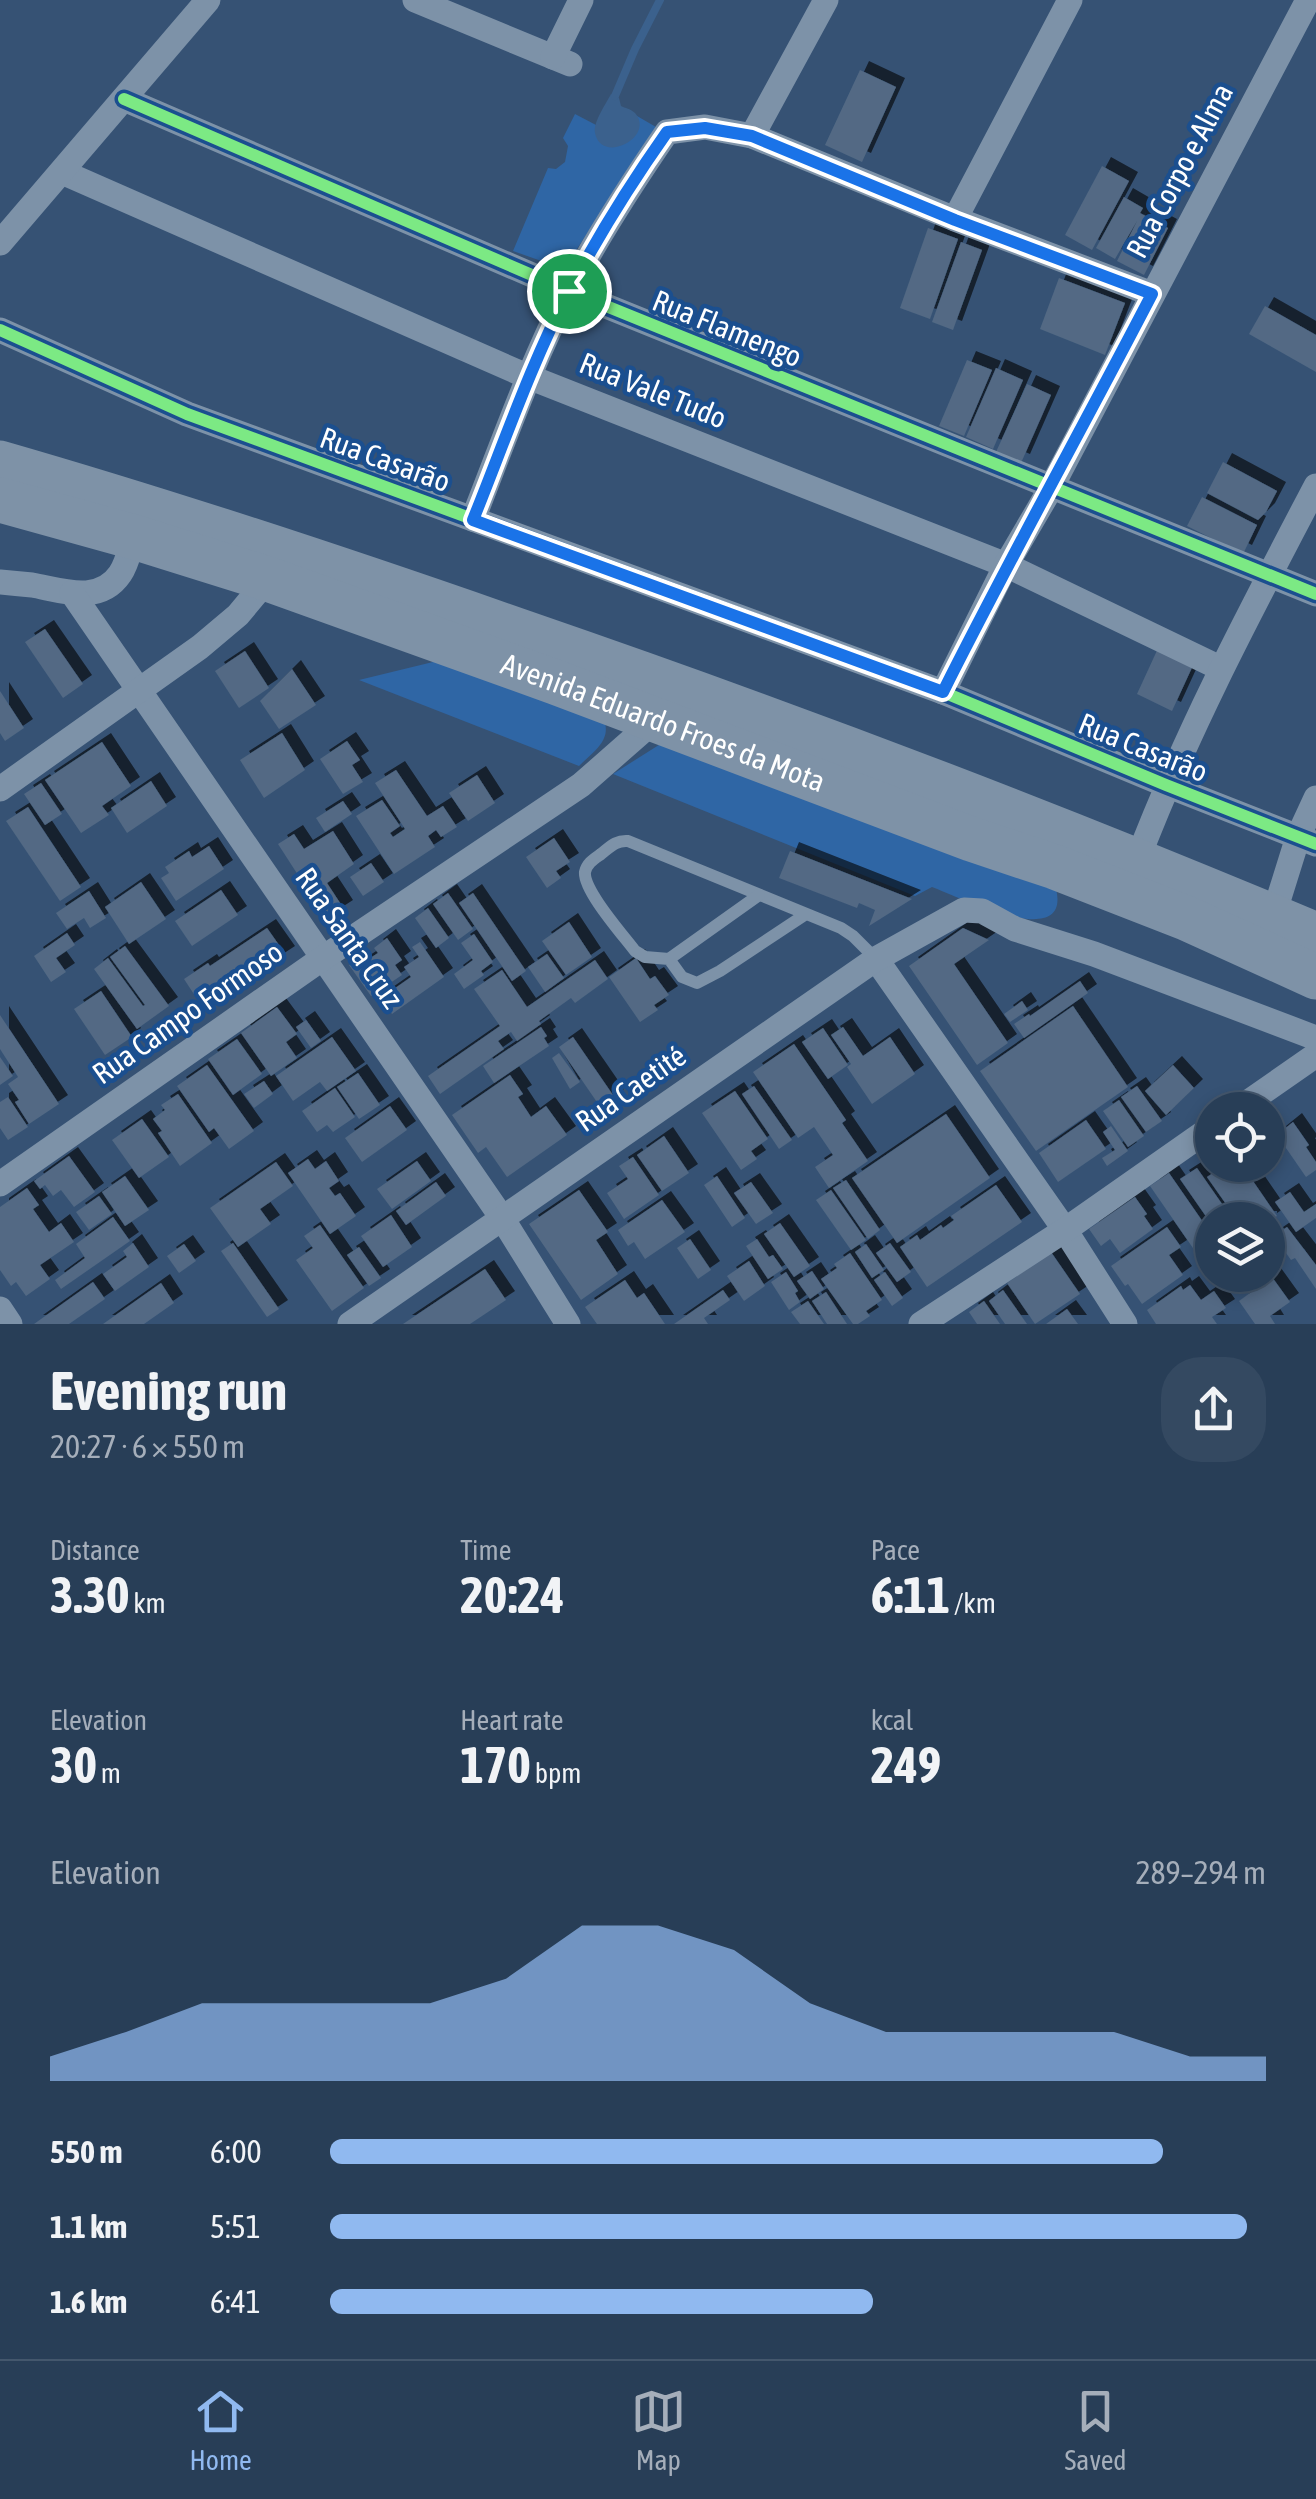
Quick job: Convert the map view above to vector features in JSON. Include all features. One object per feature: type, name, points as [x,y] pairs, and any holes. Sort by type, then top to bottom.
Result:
[{"type":"highway","name":"Avenida Eduardo Froes da Mota","points":[[0,463],[317,560],[681,686],[964,793],[1316,935]]},
{"type":"highway","name":"Avenida Eduardo Froes da Mota","points":[[0,500],[268,579],[971,840],[1055,867],[1170,911],[1316,977]]},
{"type":"street","points":[[0,243],[208,0]]},
{"type":"street","points":[[416,0],[561,60],[580,0]]},
{"type":"street","points":[[752,136],[826,0]]},
{"type":"street","points":[[955,220],[1070,0]]},
{"type":"street","name":"Rua Corpo e Alma","points":[[943,692],[1006,565],[1051,488],[1308,0]]},
{"type":"street","name":"Rua Flamengo","points":[[124,99],[569,291],[1316,594]]},
{"type":"street","points":[[473,520],[569,291],[633,180],[667,132],[705,128],[752,136],[955,220],[1152,294]]},
{"type":"street","name":"Rua Vale Tudo","points":[[62,172],[530,377],[1006,565],[1220,668]]},
{"type":"street","name":"Rua Casarão","points":[[0,330],[191,416],[943,692],[1307,840]]},
{"type":"street","points":[[1137,861],[1166,785],[1220,668],[1316,486]]},
{"type":"street","points":[[0,582],[93,593],[110,585],[121,573],[134,538]]},
{"type":"street","points":[[0,789],[200,647],[238,615],[268,579]]},
{"type":"street","name":"Rua Santa Cruz","points":[[72,593],[502,1218],[568,1324]]},
{"type":"street","name":"Rua Campo Formoso","points":[[0,1184],[323,958],[581,785],[655,720]]},
{"type":"street","points":[[1273,917],[1307,840],[1316,798]]},
{"type":"street","name":"Rua Caetité","points":[[350,1324],[876,958],[964,910],[982,911],[1015,930],[1094,954],[1316,1038]]},
{"type":"street","points":[[876,958],[1065,1230],[1125,1324]]},
{"type":"street","points":[[1264,1092],[1316,1055]]},
{"type":"street","points":[[920,1324],[1195,1140]]},
{"type":"street","points":[[0,1309],[10,1324]]},
{"type":"lane","points":[[759,895],[669,959],[644,957],[635,952],[589,888],[585,873],[588,865],[614,844],[628,841],[841,928],[876,958]]},
{"type":"lane","points":[[669,959],[682,976],[697,983],[806,914]]},
{"type":"shaded area","points":[[611,94],[619,98],[621,106],[635,113],[640,122],[633,138],[616,147],[599,142],[595,133]]},
{"type":"shaded area","points":[[575,114],[596,125],[599,139],[610,147],[637,132],[637,116],[656,127],[564,269],[513,251],[548,168],[556,169],[565,162],[568,146],[563,138]]},
{"type":"shaded area","points":[[437,661],[605,723],[605,736],[579,766],[359,680]]},
{"type":"shaded area","points":[[662,743],[1056,889],[1056,908],[1046,917],[1030,919],[985,908],[932,887],[915,896],[613,774]]},
{"type":"building","points":[[860,70],[896,87],[862,162],[825,145]]},
{"type":"building","points":[[1102,166],[1129,181],[1092,250],[1065,235]]},
{"type":"building","points":[[1124,197],[1143,208],[1140,213],[1168,228],[1144,275],[1117,261],[1137,221],[1115,259],[1096,248]]},
{"type":"building","points":[[928,228],[958,239],[930,319],[900,308]]},
{"type":"building","points":[[961,242],[982,250],[953,330],[932,322]]},
{"type":"building","points":[[1059,278],[1125,303],[1105,355],[1040,329]]},
{"type":"building","points":[[1265,306],[1316,335],[1316,372],[1249,334]]},
{"type":"building","points":[[967,360],[992,370],[964,436],[939,426]]},
{"type":"building","points":[[996,368],[1023,380],[993,449],[966,437]]},
{"type":"building","points":[[1027,384],[1051,395],[1021,463],[996,452]]},
{"type":"building","points":[[1223,462],[1277,491],[1258,520],[1207,493]]},
{"type":"building","points":[[1202,497],[1257,525],[1243,554],[1187,526]]},
{"type":"building","points":[[45,629],[83,684],[63,698],[25,642]]},
{"type":"building","points":[[1160,644],[1195,661],[1172,711],[1137,694]]},
{"type":"building","points":[[245,651],[269,688],[239,708],[215,671]]},
{"type":"building","points":[[292,669],[316,705],[279,729],[260,701]]},
{"type":"building","points":[[0,691],[24,728],[5,741],[0,733]]},
{"type":"building","points":[[282,733],[305,770],[264,798],[240,760]]},
{"type":"building","points":[[347,741],[360,760],[352,765],[363,782],[343,794],[320,759]]},
{"type":"building","points":[[102,742],[131,786],[102,806],[109,815],[81,833],[45,780]]},
{"type":"building","points":[[396,770],[427,816],[443,806],[457,827],[441,837],[436,830],[428,836],[435,847],[394,874],[356,816],[382,800],[400,826],[390,833],[393,837],[405,829],[375,783]]},
{"type":"building","points":[[477,775],[495,803],[468,821],[449,793]]},
{"type":"building","points":[[151,781],[167,806],[127,833],[111,808]]},
{"type":"building","points":[[41,783],[62,814],[45,825],[24,794]]},
{"type":"building","points":[[343,801],[352,814],[325,832],[316,818]]},
{"type":"building","points":[[28,807],[81,887],[60,901],[6,821]]},
{"type":"building","points":[[333,831],[354,864],[327,883],[344,909],[327,920],[278,844],[294,834],[304,849]]},
{"type":"building","points":[[554,838],[570,862],[556,871],[561,878],[547,888],[526,857]]},
{"type":"building","points":[[209,846],[224,869],[176,901],[161,878],[169,873],[165,867],[189,851],[192,857]]},
{"type":"building","points":[[790,851],[912,899],[869,926],[875,910],[859,903],[857,908],[779,878]]},
{"type":"building","points":[[371,863],[384,882],[363,896],[350,877]]},
{"type":"building","points":[[141,882],[166,919],[129,944],[105,907]]},
{"type":"building","points":[[221,890],[238,915],[192,946],[175,921]]},
{"type":"building","points":[[89,891],[106,918],[90,928],[84,918],[67,929],[56,913]]},
{"type":"building","points":[[448,893],[473,929],[458,940],[433,904]]},
{"type":"building","points":[[473,893],[526,971],[512,981],[459,903]]},
{"type":"building","points":[[428,908],[449,938],[436,948],[415,918]]},
{"type":"building","points":[[569,922],[592,957],[566,975],[542,941]]},
{"type":"building","points":[[267,928],[286,955],[228,993],[225,989],[201,1005],[184,979]]},
{"type":"building","points":[[963,928],[989,940],[954,964],[1008,1043],[977,1065],[909,966]]},
{"type":"building","points":[[67,933],[75,945],[56,958],[66,972],[51,982],[34,956]]},
{"type":"building","points":[[474,934],[493,962],[481,971],[484,975],[464,989],[454,974],[473,960],[461,943]]},
{"type":"building","points":[[387,938],[402,960],[395,965],[402,975],[371,996],[349,965],[357,959],[361,964],[378,953],[374,948]]},
{"type":"building","points":[[420,942],[444,977],[392,1014],[381,998],[411,977],[404,967],[419,957],[412,947]]},
{"type":"building","points":[[125,946],[169,1006],[137,1029],[94,969],[108,958],[145,1005],[110,957]]},
{"type":"building","points":[[547,954],[564,978],[545,992],[528,967]]},
{"type":"building","points":[[636,958],[650,979],[655,976],[669,995],[654,1005],[658,1010],[640,1022],[609,977]]},
{"type":"building","points":[[595,960],[608,979],[575,1003],[571,998],[517,1041],[511,1032],[498,1041],[504,1049],[440,1094],[428,1076],[500,1026],[474,989],[502,970],[527,1007]]},
{"type":"building","points":[[1080,981],[1088,993],[1024,1038],[1014,1024]]},
{"type":"building","points":[[101,991],[132,1037],[105,1055],[74,1009]]},
{"type":"building","points":[[1022,1001],[1028,1010],[1010,1022],[1004,1014]]},
{"type":"building","points":[[1073,1006],[1128,1087],[1036,1151],[980,1071]]},
{"type":"building","points":[[277,1007],[297,1034],[286,1042],[297,1058],[271,1076],[241,1033]]},
{"type":"building","points":[[0,1015],[59,1104],[29,1124],[8,1084],[18,1077],[0,1049]]},
{"type":"building","points":[[306,1020],[321,1041],[311,1048],[296,1027]]},
{"type":"building","points":[[541,1027],[549,1046],[494,1083],[483,1066]]},
{"type":"building","points":[[843,1027],[863,1056],[890,1037],[915,1074],[872,1104],[831,1035]]},
{"type":"building","points":[[823,1028],[848,1065],[828,1079],[802,1042]]},
{"type":"building","points":[[332,1037],[356,1071],[327,1091],[320,1082],[293,1101],[276,1076]]},
{"type":"building","points":[[573,1037],[615,1098],[601,1108],[559,1047]]},
{"type":"building","points":[[237,1039],[262,1074],[233,1095],[208,1059]]},
{"type":"building","points":[[794,1044],[846,1120],[842,1123],[868,1161],[829,1188],[815,1167],[833,1155],[814,1127],[798,1138],[753,1072]]},
{"type":"building","points":[[559,1053],[580,1082],[570,1089],[552,1058]]},
{"type":"building","points":[[0,1057],[13,1076],[0,1085]]},
{"type":"building","points":[[207,1065],[254,1131],[229,1149],[214,1128],[209,1132],[177,1086]]},
{"type":"building","points":[[1173,1065],[1194,1088],[1166,1115],[1145,1091]]},
{"type":"building","points":[[358,1073],[380,1105],[359,1119],[337,1087]]},
{"type":"building","points":[[510,1075],[523,1094],[518,1097],[531,1117],[546,1106],[567,1135],[507,1177],[486,1147],[478,1153],[452,1115]]},
{"type":"building","points":[[264,1081],[273,1094],[254,1108],[244,1094]]},
{"type":"building","points":[[754,1086],[792,1140],[779,1149],[742,1094]]},
{"type":"building","points":[[1137,1086],[1162,1121],[1146,1132],[1121,1097]]},
{"type":"building","points":[[335,1088],[355,1117],[333,1132],[327,1125],[317,1132],[302,1111]]},
{"type":"building","points":[[735,1091],[768,1139],[751,1151],[757,1159],[741,1170],[702,1113]]},
{"type":"building","points":[[178,1094],[212,1143],[180,1166],[153,1119],[165,1110],[161,1105]]},
{"type":"building","points":[[8,1097],[28,1127],[8,1140],[0,1128],[0,1102]]},
{"type":"building","points":[[1119,1100],[1144,1136],[1128,1147],[1103,1111]]},
{"type":"building","points":[[390,1106],[407,1130],[362,1162],[345,1138]]},
{"type":"building","points":[[946,1114],[990,1178],[897,1243],[852,1178]]},
{"type":"building","points":[[142,1119],[169,1157],[139,1178],[112,1140]]},
{"type":"building","points":[[1086,1120],[1106,1149],[1058,1182],[1039,1153]]},
{"type":"building","points":[[1293,1122],[1309,1145],[1306,1147],[1316,1162],[1316,1170],[1306,1177],[1285,1147],[1285,1128]]},
{"type":"building","points":[[1111,1126],[1128,1151],[1107,1166],[1102,1158],[1115,1150],[1103,1132]]},
{"type":"building","points":[[664,1136],[689,1173],[662,1191],[637,1155]]},
{"type":"building","points":[[69,1156],[95,1192],[74,1207],[61,1190],[53,1196],[45,1185],[40,1189],[34,1181]]},
{"type":"building","points":[[633,1157],[659,1195],[624,1219],[607,1193],[628,1179],[619,1166]]},
{"type":"building","points":[[308,1159],[315,1169],[326,1161],[339,1181],[329,1188],[335,1196],[340,1193],[356,1216],[330,1234],[288,1173]]},
{"type":"building","points":[[417,1161],[431,1181],[392,1209],[377,1189]]},
{"type":"building","points":[[276,1162],[293,1186],[260,1209],[271,1224],[238,1247],[210,1208]]},
{"type":"building","points":[[1195,1169],[1195,1182],[1207,1182],[1221,1202],[1196,1202],[1180,1179]]},
{"type":"building","points":[[1169,1173],[1195,1210],[1195,1251],[1150,1186]]},
{"type":"building","points":[[125,1176],[149,1210],[125,1226],[102,1192]]},
{"type":"building","points":[[717,1176],[745,1218],[732,1227],[704,1185]]},
{"type":"building","points":[[846,1180],[880,1230],[868,1239],[833,1188]]},
{"type":"building","points":[[436,1182],[446,1196],[406,1225],[396,1211]]},
{"type":"building","points":[[751,1182],[773,1213],[756,1224],[734,1193]]},
{"type":"building","points":[[1211,1182],[1254,1182],[1267,1202],[1225,1202]]},
{"type":"building","points":[[996,1185],[1022,1222],[927,1287],[900,1247],[917,1235],[920,1240],[941,1225],[943,1228],[954,1220],[951,1216]]},
{"type":"building","points":[[27,1188],[39,1205],[33,1209],[49,1232],[61,1223],[74,1242],[40,1265],[50,1279],[26,1296],[16,1282],[11,1286],[0,1270],[0,1207]]},
{"type":"building","points":[[579,1190],[608,1232],[596,1240],[618,1274],[581,1300],[529,1224]]},
{"type":"building","points":[[831,1190],[866,1240],[851,1250],[816,1200]]},
{"type":"building","points":[[1290,1192],[1304,1212],[1316,1204],[1316,1218],[1296,1232],[1285,1216],[1285,1202],[1275,1202]]},
{"type":"building","points":[[99,1196],[112,1214],[89,1230],[76,1212]]},
{"type":"building","points":[[1135,1197],[1153,1229],[1120,1253],[1110,1239],[1101,1246],[1089,1229]]},
{"type":"building","points":[[662,1200],[685,1232],[645,1259],[634,1242],[628,1246],[618,1230]]},
{"type":"building","points":[[391,1215],[412,1247],[383,1267],[361,1236]]},
{"type":"building","points":[[113,1217],[130,1241],[61,1289],[55,1280],[85,1258],[76,1244]]},
{"type":"building","points":[[780,1223],[810,1266],[794,1277],[764,1234]]},
{"type":"building","points":[[320,1225],[364,1288],[332,1311],[296,1260],[313,1248],[304,1236]]},
{"type":"building","points":[[1167,1227],[1181,1247],[1169,1255],[1183,1275],[1142,1304],[1111,1266]]},
{"type":"building","points":[[1285,1228],[1316,1265],[1316,1289],[1295,1258],[1291,1260],[1285,1252]]},
{"type":"building","points":[[690,1239],[711,1270],[698,1279],[677,1248]]},
{"type":"building","points":[[757,1239],[783,1269],[768,1279],[746,1246]]},
{"type":"building","points":[[133,1243],[149,1267],[115,1291],[103,1274],[127,1257],[123,1251]]},
{"type":"building","points":[[233,1243],[279,1309],[267,1317],[221,1251]]},
{"type":"building","points":[[890,1243],[911,1272],[897,1282],[876,1253]]},
{"type":"building","points":[[184,1244],[196,1261],[179,1273],[167,1256]]},
{"type":"building","points":[[866,1244],[884,1270],[872,1278],[855,1252]]},
{"type":"building","points":[[359,1247],[381,1278],[369,1286],[347,1255]]},
{"type":"building","points":[[1051,1252],[1080,1294],[1035,1324],[1007,1283]]},
{"type":"building","points":[[850,1253],[882,1300],[866,1311],[870,1316],[858,1324],[853,1324],[821,1279]]},
{"type":"building","points":[[749,1261],[765,1286],[744,1301],[727,1276]]},
{"type":"building","points":[[485,1269],[506,1300],[470,1324],[403,1324]]},
{"type":"building","points":[[812,1271],[824,1289],[810,1299],[797,1281]]},
{"type":"building","points":[[786,1272],[800,1302],[789,1310],[771,1282]]},
{"type":"building","points":[[885,1272],[903,1298],[892,1306],[874,1280]]},
{"type":"building","points":[[625,1280],[637,1298],[644,1293],[665,1324],[597,1324],[585,1307]]},
{"type":"building","points":[[93,1282],[105,1299],[69,1324],[34,1324]]},
{"type":"building","points":[[161,1283],[174,1303],[144,1324],[103,1324]]},
{"type":"building","points":[[1190,1285],[1201,1300],[1215,1292],[1226,1308],[1212,1317],[1217,1324],[1156,1324],[1147,1310],[1181,1286],[1183,1290]]},
{"type":"building","points":[[723,1290],[730,1300],[704,1318],[708,1324],[674,1324]]},
{"type":"building","points":[[1003,1290],[1027,1324],[1005,1324],[989,1301]]},
{"type":"building","points":[[826,1292],[847,1324],[827,1324],[812,1301]]},
{"type":"building","points":[[1251,1292],[1283,1292],[1290,1302],[1270,1316],[1275,1324],[1255,1324],[1239,1301]]},
{"type":"building","points":[[808,1301],[824,1324],[800,1324],[791,1312]]},
{"type":"building","points":[[984,1301],[1000,1324],[977,1324],[969,1312]]},
{"type":"building","points":[[1067,1309],[1078,1324],[1046,1324]]},
{"type":"waterway","points":[[615,96],[660,0]]},
{"type":"cycle path","points":[[124,99],[569,291],[1316,594]]},
{"type":"cycle path","points":[[0,330],[187,414],[943,692],[1316,844]]},
{"type":"route","points":[[705,128],[752,136],[955,220],[1152,294],[1051,488],[1006,565],[943,692],[473,520],[569,291],[633,180],[667,132],[705,128]]}]
